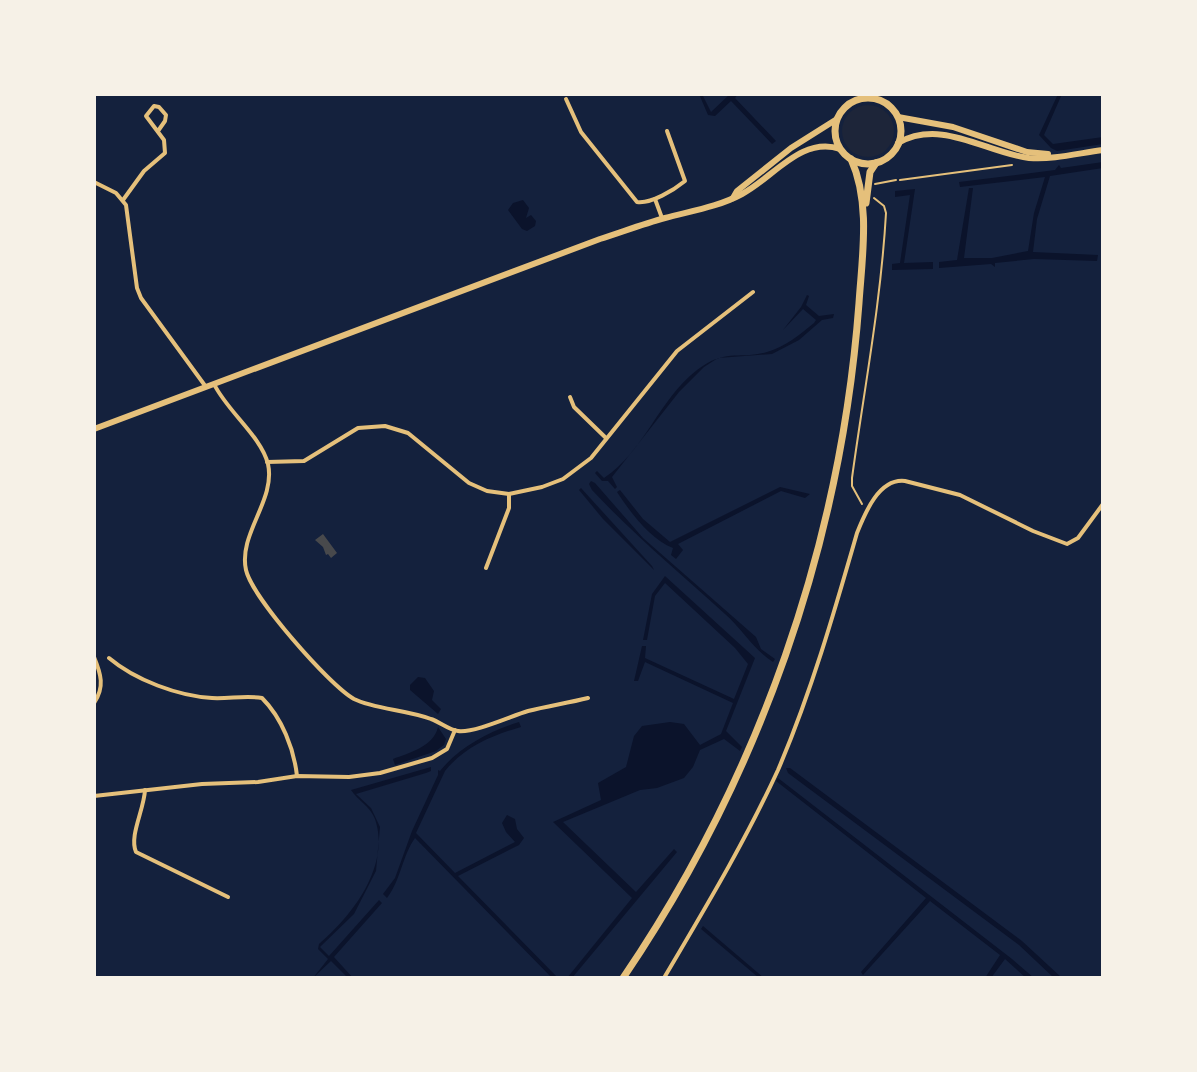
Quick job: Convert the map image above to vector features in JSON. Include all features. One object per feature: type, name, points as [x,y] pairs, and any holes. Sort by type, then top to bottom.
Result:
[{"type":"main road","points":[[94,429],[662,218],[713,206],[733,198],[737,191],[762,177],[806,151],[826,145],[840,149],[859,163],[876,163],[889,156],[898,143],[898,117],[884,98],[861,96],[846,106],[837,119],[791,148],[762,177]]},
{"type":"main road","points":[[898,117],[970,132],[1027,152],[1063,156]]},
{"type":"main road","points":[[837,119],[835,134],[840,149]]},
{"type":"main road","points":[[898,143],[916,136],[950,135],[1032,158],[1103,150]]},
{"type":"main road","points":[[851,159],[862,194],[863,221]]},
{"type":"main road","points":[[623,978],[682,885],[710,833],[758,729],[797,622],[837,465],[856,329],[868,179],[876,163]]},
{"type":"street","points":[[566,99],[581,132],[633,198],[641,203],[655,199],[685,181],[667,131]]},
{"type":"street","points":[[123,200],[144,171],[165,153],[164,140],[146,116],[154,106],[166,115],[158,131]]},
{"type":"street","points":[[94,182],[107,187],[123,200],[129,217],[137,288],[141,298],[259,445],[267,462],[269,476],[266,491],[245,553],[247,574],[260,597],[318,666],[356,700],[411,712],[462,731],[588,698]]},
{"type":"street","points":[[655,199],[662,218]]},
{"type":"street","points":[[267,462],[304,461],[358,428],[385,426],[408,433],[473,486],[509,494],[542,487],[563,479],[591,458],[677,351],[753,292]]},
{"type":"street","points":[[570,397],[574,407],[606,438]]},
{"type":"street","points":[[664,978],[725,875],[777,770],[815,673],[857,533],[866,513],[885,486],[897,480],[960,495],[1067,544],[1078,538],[1103,504]]},
{"type":"street","points":[[486,568],[509,508],[509,494]]},
{"type":"street","points":[[94,657],[102,674],[100,693],[94,703]]},
{"type":"street","points":[[109,658],[120,667],[160,686],[211,698],[262,698],[271,706],[295,754],[297,776]]},
{"type":"street","points":[[94,796],[297,776],[357,777],[380,773],[432,758],[447,749],[455,730]]},
{"type":"street","points":[[145,790],[144,807],[132,840],[136,852],[228,897]]},
{"type":"lane","points":[[900,180],[1012,165]]},
{"type":"path","points":[[866,513],[852,486],[852,478],[881,286],[886,210],[874,198],[873,186],[900,180]]},
{"type":"shaded area","points":[[699,94],[702,94],[711,112],[730,94],[738,94],[735,98],[776,141],[772,144],[731,101],[715,116],[708,115]]},
{"type":"shaded area","points":[[1058,94],[1062,94],[1044,135],[1053,144],[1103,137],[1103,144],[1057,151],[1039,135]]},
{"type":"shaded area","points":[[868,105],[886,113],[894,131],[886,149],[868,157],[850,149],[842,131],[850,113]]},
{"type":"shaded area","points":[[1103,162],[1103,168],[1050,176],[1037,219],[1033,252],[1098,255],[1097,261],[1034,259],[995,263],[995,267],[991,264],[939,268],[939,262],[957,260],[969,188],[973,188],[964,258],[992,258],[1028,251],[1034,213],[1045,177],[960,187],[959,182],[1055,170],[1059,165],[1061,168]]},
{"type":"shaded area","points":[[915,189],[904,263],[933,262],[933,269],[892,270],[892,264],[900,263],[910,195],[895,197],[895,191]]},
{"type":"shaded area","points":[[523,200],[529,208],[526,218],[531,215],[536,221],[535,226],[527,231],[508,210],[513,203]]},
{"type":"shaded area","points":[[807,295],[806,305],[819,316],[834,314],[833,318],[822,320],[799,340],[772,354],[720,358],[767,352],[797,336],[816,320],[803,309],[783,330]]},
{"type":"shaded area","points":[[717,359],[704,367],[679,392],[635,448],[672,395],[697,370]]},
{"type":"shaded area","points":[[629,455],[612,477],[617,487],[615,489],[595,473],[597,471],[604,478]]},
{"type":"shaded area","points":[[591,481],[643,538],[756,637],[761,649],[775,659],[773,662],[608,507],[592,490]]},
{"type":"shaded area","points":[[780,487],[810,494],[805,498],[781,491],[678,544],[683,550],[676,559],[671,555],[673,548],[649,532],[617,492],[620,490],[643,519],[670,542]]},
{"type":"shaded area","points":[[581,488],[654,570],[603,519],[579,490]]},
{"type":"shaded area","points":[[665,576],[755,658],[726,731],[742,747],[740,751],[724,739],[700,750],[684,778],[657,788],[640,790],[563,822],[636,892],[674,849],[677,852],[572,978],[567,978],[632,898],[553,822],[601,800],[598,783],[626,767],[634,736],[642,726],[670,722],[684,724],[700,745],[721,734],[733,703],[645,662],[638,681],[634,681],[642,646],[646,646],[645,658],[734,699],[748,664],[665,583],[655,596],[647,640],[643,640],[652,594]]},
{"type":"shaded area","points":[[418,677],[425,678],[434,691],[432,700],[441,709],[438,714],[410,690],[410,685]]},
{"type":"shaded area","points":[[519,722],[521,727],[480,743],[461,755],[445,771],[416,833],[455,873],[515,842],[502,823],[507,815],[515,819],[517,829],[524,838],[519,845],[458,876],[558,978],[552,978],[415,838],[392,891],[387,898],[383,894],[395,878],[438,770],[476,741]]},
{"type":"shaded area","points":[[438,727],[446,739],[444,745],[436,751],[395,765],[393,759],[426,744],[436,734]]},
{"type":"shaded area","points":[[431,767],[431,771],[426,773],[356,794],[371,808],[380,827],[378,851],[375,819],[351,790]]},
{"type":"shaded area","points":[[786,768],[1022,941],[1062,978],[1054,978],[1019,945],[788,773]]},
{"type":"shaded area","points":[[778,778],[1034,978],[1026,978],[1005,959],[991,978],[985,978],[1000,955],[930,901],[863,975],[861,972],[926,898],[776,781]]},
{"type":"shaded area","points":[[377,855],[376,871],[354,914],[320,947],[329,956],[379,900],[382,903],[334,957],[353,978],[348,978],[331,961],[313,978],[328,959],[318,949],[319,944],[355,905],[373,872]]},
{"type":"shaded area","points":[[703,926],[764,978],[759,978],[701,929]]},
{"type":"building","points":[[323,534],[337,553],[331,558],[315,540]]}]
